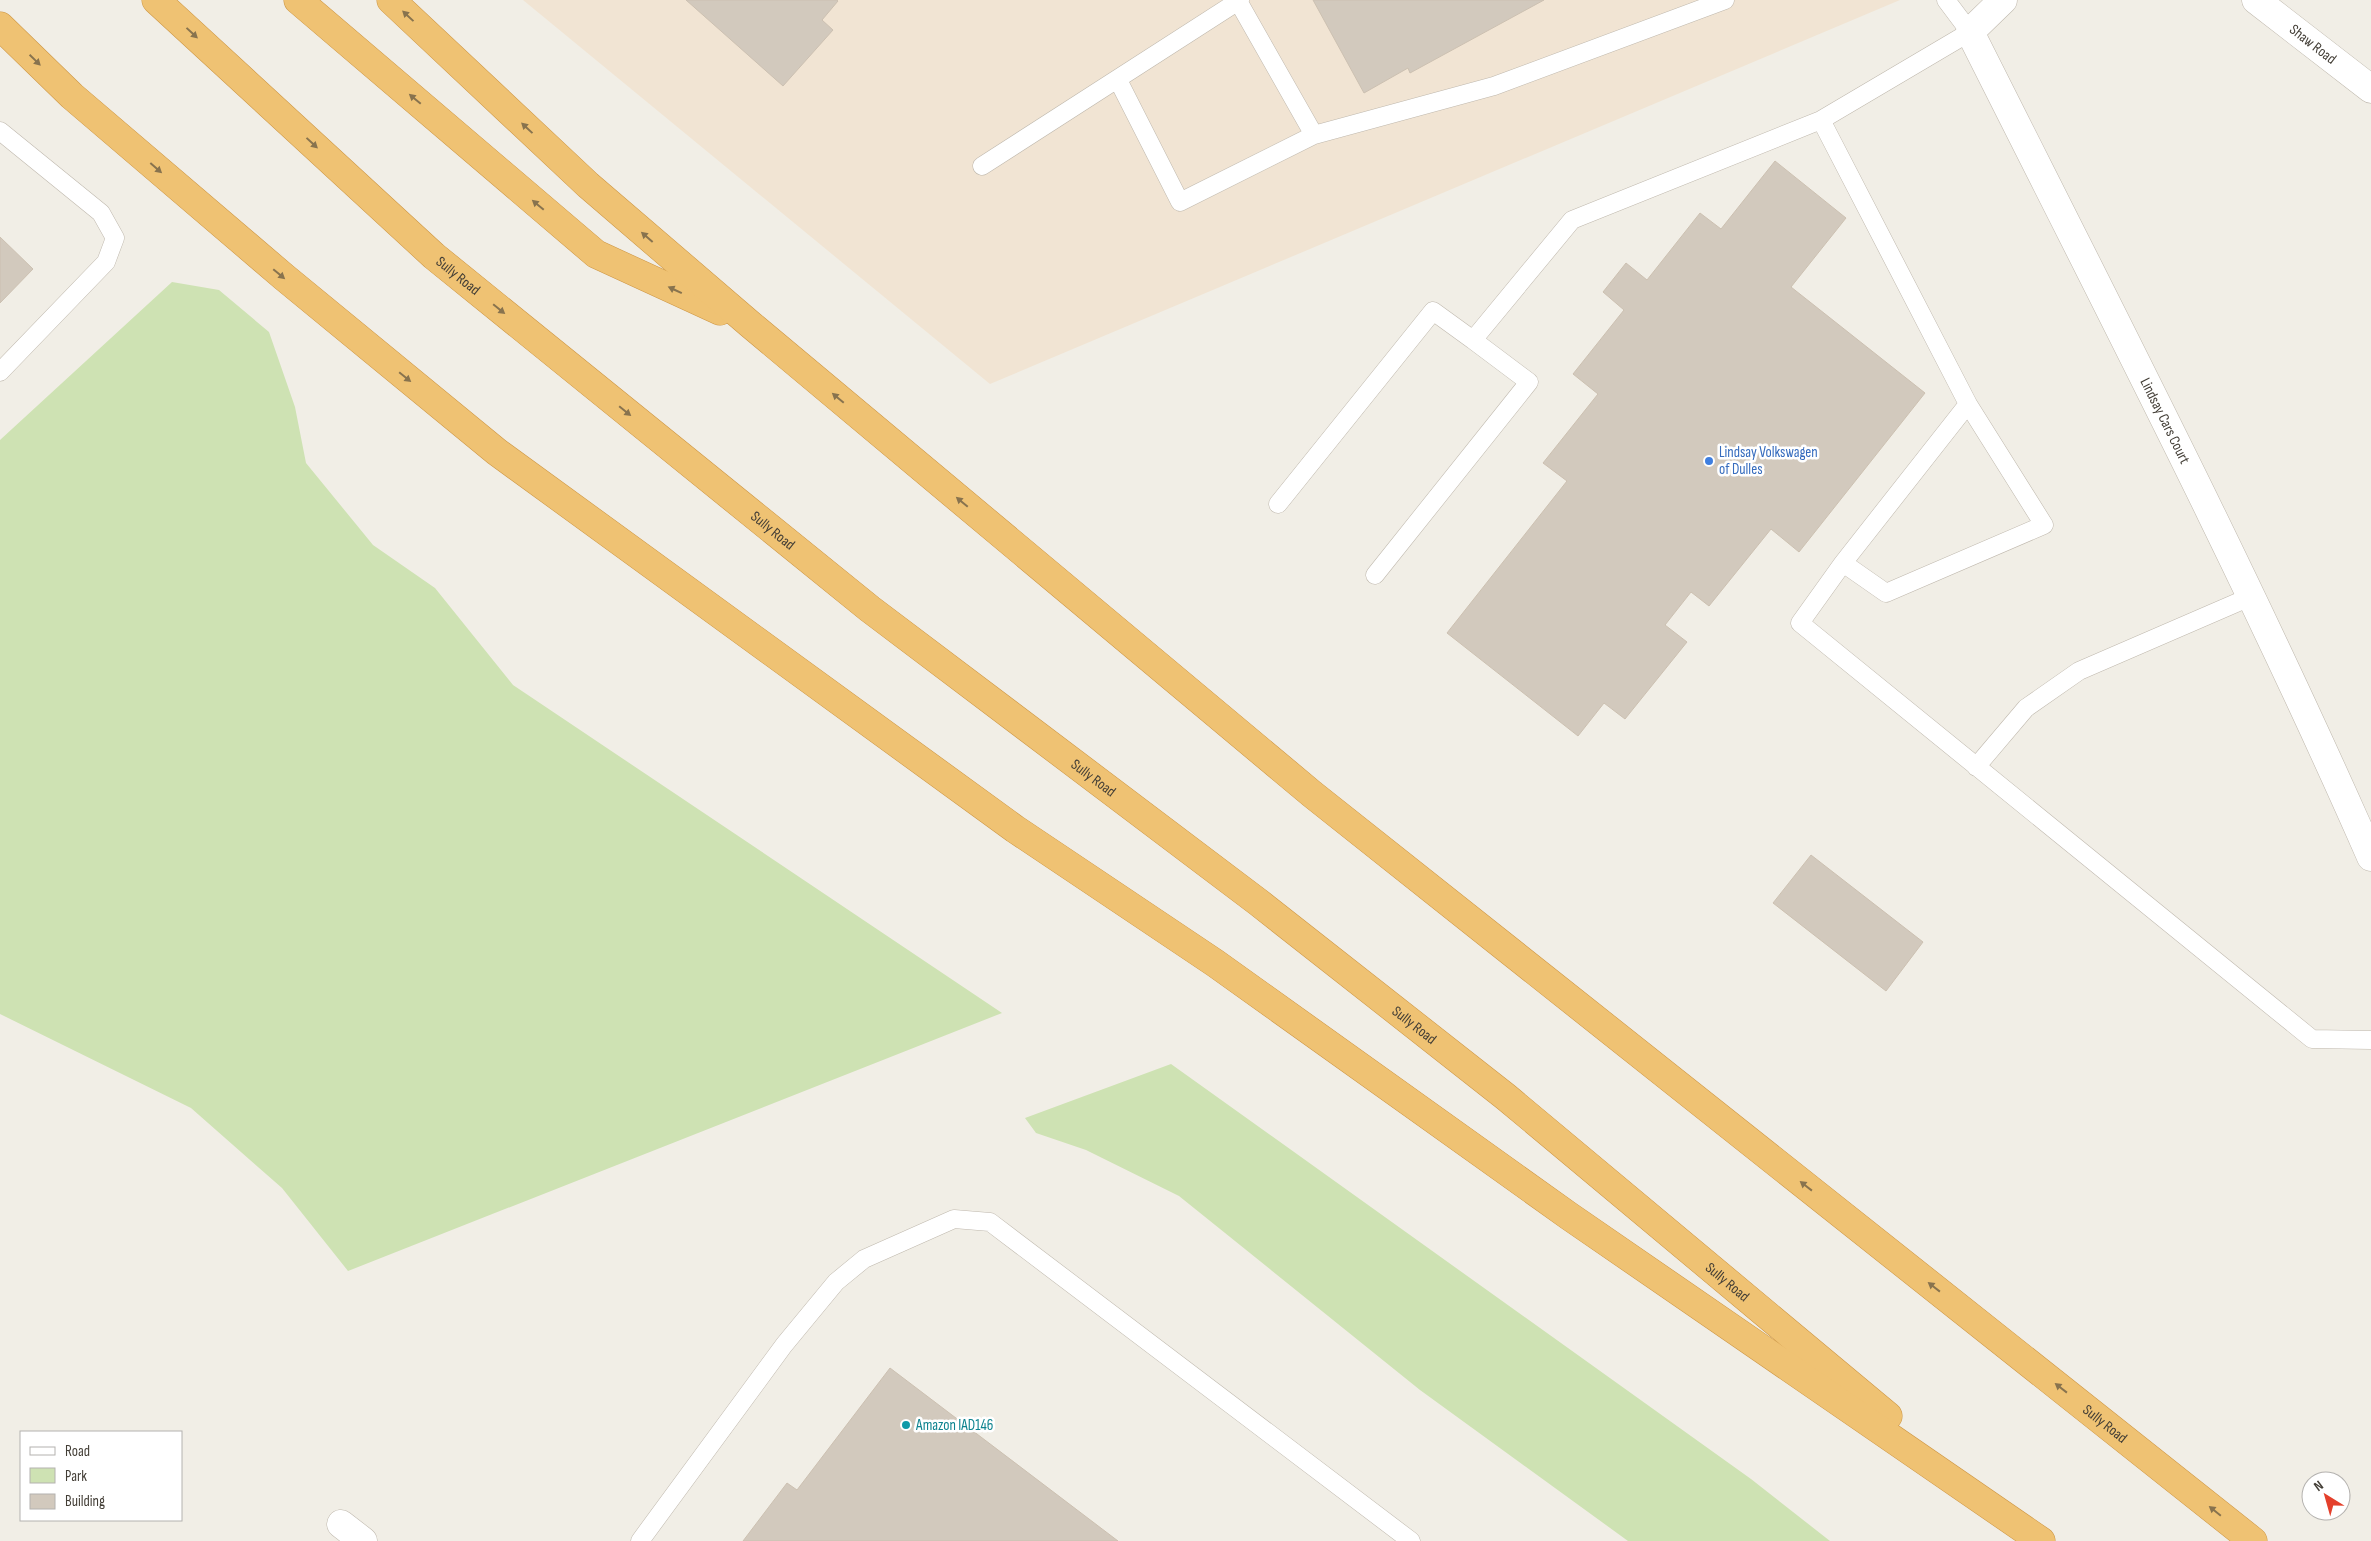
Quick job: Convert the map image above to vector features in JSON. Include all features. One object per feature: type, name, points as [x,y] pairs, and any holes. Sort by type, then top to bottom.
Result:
[{"type":"highway","name":"Sully Road","points":[[156,0],[441,262],[870,609],[1258,902],[1506,1097],[1907,1432],[2042,1541]]},
{"type":"highway","points":[[298,0],[596,254],[750,325]]},
{"type":"highway","name":"Sully Road","points":[[391,0],[588,185],[750,325],[1312,794],[2254,1541]]},
{"type":"highway","points":[[0,26],[87,109],[284,278],[497,452],[1015,830],[1215,963],[1569,1216],[2042,1541]]},
{"type":"street","points":[[1970,32],[2003,0]]},
{"type":"street","name":"Shaw Road","points":[[2256,0],[2371,89]]},
{"type":"street","name":"Lindsay Cars Court","points":[[1970,32],[2178,446],[2371,857]]},
{"type":"street","points":[[341,1524],[363,1541]]},
{"type":"lane","points":[[1118,80],[1180,202],[1314,135],[1494,86],[1725,0]]},
{"type":"lane","points":[[1473,340],[1572,220],[1821,120],[1970,32],[1946,0]]},
{"type":"lane","points":[[982,166],[1239,1],[1314,135]]},
{"type":"lane","points":[[1821,120],[1968,404],[2044,525],[1886,593],[1843,563]]},
{"type":"lane","points":[[0,131],[101,213],[115,238],[106,262],[0,372]]},
{"type":"lane","points":[[1278,504],[1434,311],[1529,382],[1375,575]]},
{"type":"lane","points":[[1968,404],[1843,563],[1800,623],[2312,1039],[2371,1040]]},
{"type":"lane","points":[[1976,767],[2026,708],[2079,671],[2250,597]]},
{"type":"lane","points":[[640,1541],[784,1345],[836,1282],[864,1259],[954,1219],[990,1222],[1411,1541]]},
{"type":"shaded area","points":[[523,0],[1900,0],[990,384]]},
{"type":"green space","points":[[172,282],[219,290],[269,332],[295,407],[306,463],[373,545],[435,588],[513,685],[1002,1013],[348,1271],[282,1188],[191,1108],[0,1014],[0,440]]},
{"type":"green space","points":[[1171,1064],[1751,1479],[1830,1541],[1628,1541],[1420,1390],[1179,1196],[1086,1150],[1036,1133],[1025,1118]]},
{"type":"building","points":[[686,0],[838,1],[822,20],[833,30],[783,86]]},
{"type":"building","points":[[1313,0],[1544,0],[1410,73],[1408,68],[1364,93]]},
{"type":"building","points":[[1775,161],[1846,218],[1791,287],[1925,393],[1799,552],[1771,529],[1709,606],[1691,592],[1665,625],[1687,642],[1625,719],[1604,703],[1578,736],[1447,633],[1567,481],[1543,463],[1598,394],[1573,374],[1624,310],[1603,292],[1626,263],[1647,280],[1700,213],[1721,229]]},
{"type":"building","points":[[0,237],[33,269],[0,303]]},
{"type":"building","points":[[1811,855],[1923,942],[1886,991],[1773,903]]},
{"type":"building","name":"Amazon IAD146","points":[[890,1368],[1118,1541],[743,1541],[787,1483],[797,1490]]},
{"type":"place","name":"Lindsay Volkswagen of Dulles","points":[[1709,461]]},
{"type":"place","name":"Amazon IAD146","points":[[906,1425]]}]
